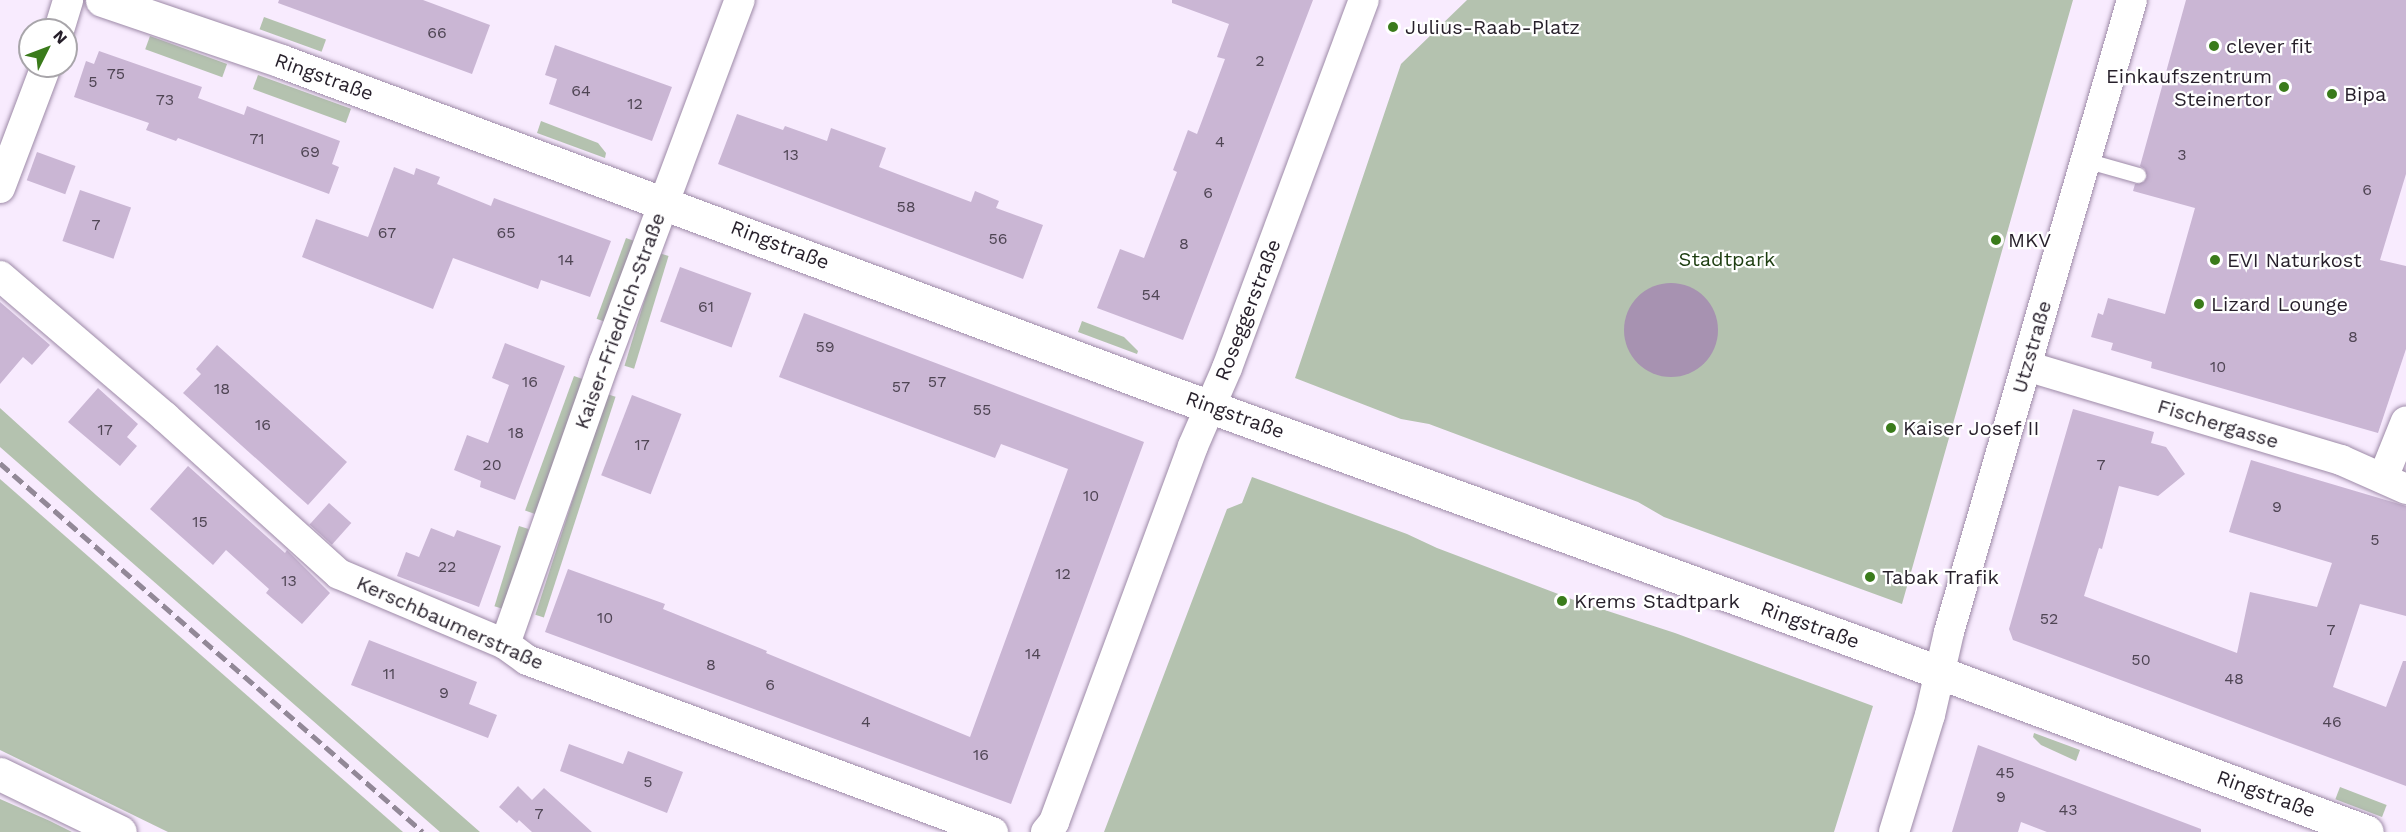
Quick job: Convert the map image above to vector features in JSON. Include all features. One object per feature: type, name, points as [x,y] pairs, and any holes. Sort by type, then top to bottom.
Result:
[{"type":"main road","name":"Ringstraße","points":[[102,0],[280,60],[1210,406],[2367,832]]},
{"type":"main road","points":[[0,774],[120,832]]},
{"type":"street","points":[[63,18],[68,0]]},
{"type":"street","name":"Kaiser-Friedrich-Straße","points":[[505,644],[604,363],[740,0]]},
{"type":"street","name":"Roseggerstraße","points":[[1050,827],[1364,0]]},
{"type":"street","name":"Utzstraße","points":[[1894,832],[1930,714],[2026,366],[2132,0]]},
{"type":"street","points":[[0,188],[41,78]]},
{"type":"street","name":"Kerschbaumerstraße","points":[[0,276],[165,417],[339,574],[505,644],[527,660],[989,830]]},
{"type":"street","name":"Fischergasse","points":[[2026,366],[2341,460],[2395,483]]},
{"type":"street","points":[[2395,483],[2406,421]]},
{"type":"lane","points":[[2085,160],[2138,175]]},
{"type":"green space","name":"Stadtpark","points":[[1467,0],[2073,0],[1902,604],[1664,517],[1638,502],[1429,424],[1401,419],[1295,378],[1401,64]]},
{"type":"green space","points":[[264,17],[326,40],[322,52],[260,29]]},
{"type":"green space","points":[[150,36],[227,64],[222,77],[145,49]]},
{"type":"green space","points":[[258,75],[351,109],[346,123],[253,89]]},
{"type":"green space","points":[[541,121],[598,143],[606,153],[605,158],[537,133]]},
{"type":"green space","points":[[626,238],[637,242],[608,323],[597,319]]},
{"type":"green space","points":[[659,253],[669,256],[634,369],[625,366]]},
{"type":"green space","points":[[1082,321],[1124,337],[1138,351],[1137,354],[1078,332]]},
{"type":"green space","points":[[574,376],[585,380],[536,514],[525,510]]},
{"type":"green space","points":[[607,394],[616,397],[544,617],[535,615]]},
{"type":"green space","points":[[0,408],[480,832],[440,832],[0,447]]},
{"type":"green space","points":[[1252,477],[1407,534],[1437,548],[1574,600],[1675,633],[1873,706],[1834,832],[1104,832],[1227,509],[1242,503]]},
{"type":"green space","points":[[0,479],[403,832],[168,832],[0,750]]},
{"type":"green space","points":[[519,526],[529,529],[504,609],[494,606]]},
{"type":"green space","points":[[2034,733],[2080,750],[2076,761],[2041,745],[2033,737]]},
{"type":"green space","points":[[2340,787],[2387,805],[2382,817],[2335,799]]},
{"type":"green space","points":[[0,799],[50,821],[72,832],[0,832]]},
{"type":"shaded area","points":[[1671,283],[1689,287],[1704,297],[1714,312],[1718,330],[1714,348],[1704,363],[1689,373],[1671,377],[1653,373],[1638,363],[1628,348],[1624,330],[1628,312],[1638,297],[1653,287]]},
{"type":"building","points":[[279,0],[423,0],[490,25],[472,74],[278,3]]},
{"type":"building","points":[[1172,0],[1313,0],[1183,340],[1097,308],[1120,249],[1144,258],[1177,172],[1173,170],[1188,130],[1197,134],[1225,59],[1217,57],[1229,24],[1172,3]]},
{"type":"building","points":[[2186,0],[2406,0],[2406,174],[2380,260],[2406,266],[2406,349],[2378,433],[2151,368],[2152,362],[2111,350],[2113,343],[2091,337],[2098,313],[2103,315],[2108,298],[2165,314],[2195,208],[2133,191],[2135,184],[2144,182],[2147,177],[2145,169],[2140,166]]},
{"type":"building","points":[[555,45],[672,87],[652,141],[549,104],[557,79],[545,75]]},
{"type":"building","points":[[99,51],[202,87],[198,98],[244,115],[247,106],[340,141],[332,164],[339,167],[329,194],[178,138],[176,141],[146,130],[149,123],[74,97],[86,61],[94,64]]},
{"type":"building","points":[[737,114],[783,130],[785,126],[827,141],[831,128],[886,148],[879,167],[971,202],[975,191],[999,201],[996,208],[1043,225],[1023,279],[718,164]]},
{"type":"building","points":[[37,152],[76,166],[65,194],[27,180]]},
{"type":"building","points":[[394,167],[414,175],[416,168],[440,177],[437,184],[491,206],[494,198],[611,241],[590,297],[541,280],[538,289],[453,258],[433,309],[302,257],[316,219],[368,237]]},
{"type":"building","points":[[80,190],[131,208],[113,259],[62,241]]},
{"type":"building","points":[[680,267],[751,293],[732,347],[660,322]]},
{"type":"building","points":[[0,302],[50,345],[32,365],[23,357],[0,384]]},
{"type":"building","points":[[804,313],[1144,442],[1011,804],[545,632],[568,569],[665,604],[663,609],[970,737],[1068,469],[1001,444],[995,458],[779,377]]},
{"type":"building","points":[[505,343],[565,366],[515,500],[480,487],[481,481],[454,470],[467,435],[488,443],[509,385],[492,378]]},
{"type":"building","points":[[217,345],[347,462],[308,505],[183,393],[201,374],[196,369]]},
{"type":"building","points":[[98,388],[138,424],[127,437],[137,446],[120,466],[68,422]]},
{"type":"building","points":[[632,395],[681,414],[651,494],[601,475]]},
{"type":"building","points":[[2073,409],[2154,432],[2151,443],[2166,447],[2185,474],[2158,496],[2119,486],[2102,549],[2099,548],[2084,596],[2237,653],[2250,592],[2317,607],[2332,563],[2229,532],[2251,460],[2406,506],[2406,616],[2360,604],[2333,687],[2386,707],[2403,661],[2406,661],[2406,786],[2013,640],[2009,629]]},
{"type":"building","points":[[188,466],[285,553],[287,550],[330,593],[302,624],[266,593],[269,589],[226,550],[213,565],[150,509]]},
{"type":"building","points":[[329,503],[351,523],[332,545],[310,525]]},
{"type":"building","points":[[431,528],[454,537],[457,530],[501,546],[479,607],[397,576],[406,552],[419,557]]},
{"type":"building","points":[[369,640],[477,682],[469,704],[497,715],[488,738],[351,685]]},
{"type":"building","points":[[569,744],[623,764],[628,751],[683,772],[667,813],[560,771]]},
{"type":"building","points":[[1978,745],[2201,829],[2201,832],[2047,832],[2021,822],[2018,832],[1952,832]]},
{"type":"building","points":[[518,786],[532,800],[544,788],[592,832],[532,832],[519,820],[517,823],[499,807]]},
{"type":"railway","points":[[0,463],[423,832]]},
{"type":"place","name":"Julius-Raab-Platz","points":[[1393,27]]},
{"type":"place","name":"clever fit","points":[[2214,46]]},
{"type":"place","name":"Einkaufszentrum Steinertor","points":[[2284,87]]},
{"type":"place","name":"Bipa","points":[[2332,94]]},
{"type":"place","name":"MKV","points":[[1996,240]]},
{"type":"place","name":"EVI Naturkost","points":[[2215,260]]},
{"type":"place","name":"Lizard Lounge","points":[[2199,304]]},
{"type":"place","name":"Kaiser Josef II","points":[[1891,428]]},
{"type":"place","name":"Tabak Trafik","points":[[1870,577]]},
{"type":"place","name":"Krems Stadtpark","points":[[1562,601]]}]
